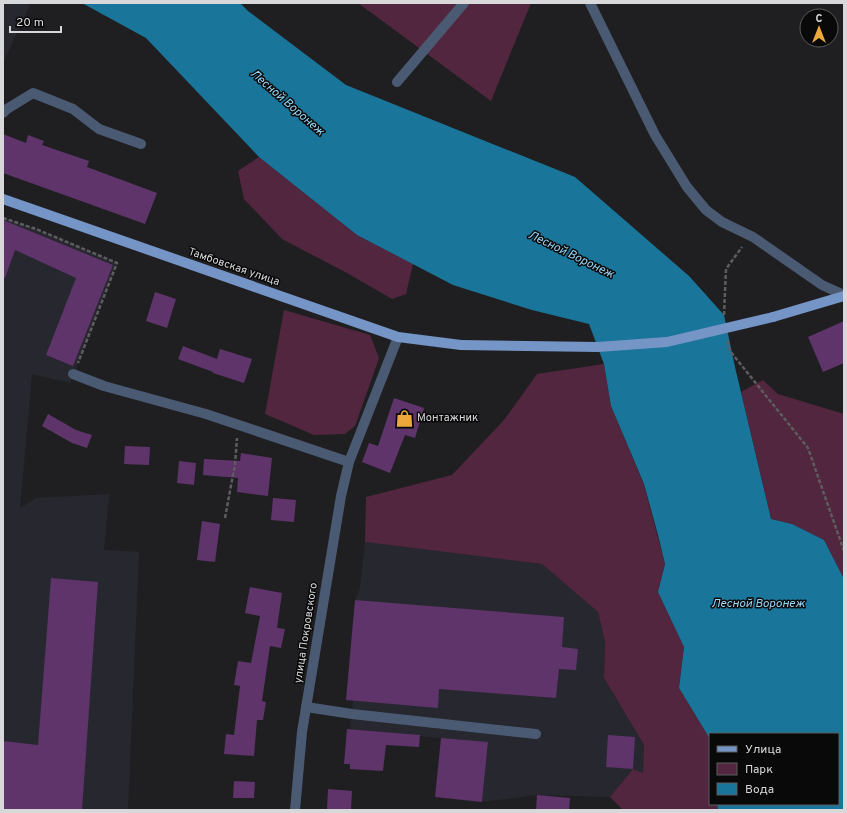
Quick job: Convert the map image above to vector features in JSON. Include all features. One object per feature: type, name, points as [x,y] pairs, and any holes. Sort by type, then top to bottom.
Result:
[{"type":"main road","name":"Тамбовская улица","points":[[3,199],[398,337],[461,344],[598,347],[667,342],[773,317],[844,296]]},
{"type":"street","points":[[397,82],[464,3]]},
{"type":"street","points":[[590,3],[655,135],[687,187],[706,210],[722,222],[753,237],[822,285],[844,296]]},
{"type":"street","points":[[3,113],[7,108],[33,93],[73,109],[100,129],[141,144]]},
{"type":"street","name":"улица Покровского","points":[[295,810],[302,732],[348,462],[398,337]]},
{"type":"street","points":[[73,374],[104,386],[206,414],[348,462]]},
{"type":"street","points":[[306,707],[352,714],[536,734]]},
{"type":"path","points":[[3,218],[36,228],[117,262],[73,374]]},
{"type":"path","points":[[725,322],[726,269],[738,251],[753,237]]},
{"type":"path","points":[[728,336],[730,350],[808,448],[844,551]]},
{"type":"path","points":[[225,518],[235,464],[238,425]]},
{"type":"shaded area","points":[[3,3],[31,3],[3,63]]},
{"type":"shaded area","points":[[3,218],[36,229],[117,263],[70,383],[32,374],[20,508],[36,498],[109,494],[104,550],[139,552],[128,810],[3,810]]},
{"type":"shaded area","points":[[365,542],[542,564],[598,612],[605,642],[604,678],[644,745],[643,773],[633,769],[610,797],[537,795],[482,802],[488,743],[350,729],[353,701],[346,700],[355,600],[360,588]]},
{"type":"green space","points":[[358,3],[531,3],[491,101]]},
{"type":"green space","points":[[259,157],[357,235],[413,264],[406,294],[392,299],[347,273],[282,239],[244,199],[238,171]]},
{"type":"green space","points":[[284,310],[370,335],[379,358],[355,426],[345,434],[314,435],[265,414]]},
{"type":"green space","points":[[604,364],[611,406],[644,485],[665,564],[658,592],[684,647],[679,688],[709,737],[709,805],[717,805],[718,810],[623,810],[610,797],[633,769],[643,773],[644,745],[604,678],[605,642],[598,612],[542,564],[365,542],[366,497],[452,475],[504,420],[537,374]]},
{"type":"green space","points":[[763,380],[778,394],[844,414],[844,579],[824,540],[792,524],[771,519],[741,392]]},
{"type":"water","name":"Лесной Воронеж","points":[[82,3],[240,3],[248,11],[346,85],[575,177],[689,276],[724,315],[771,519],[792,524],[824,540],[844,579],[844,810],[718,810],[717,805],[839,805],[839,733],[709,733],[709,737],[679,688],[684,647],[658,592],[665,564],[658,535],[644,484],[611,406],[604,364],[589,324],[532,310],[453,285],[357,235],[259,157],[146,38]]},
{"type":"building","points":[[3,134],[26,143],[28,135],[44,141],[42,145],[89,161],[87,167],[157,193],[145,224],[3,173]]},
{"type":"building","points":[[3,220],[113,265],[73,366],[46,355],[76,278],[15,250],[5,278],[3,277]]},
{"type":"building","points":[[155,292],[176,299],[167,328],[146,321]]},
{"type":"building","points":[[844,321],[844,363],[823,372],[808,337]]},
{"type":"building","points":[[183,346],[217,359],[220,349],[252,359],[244,383],[178,359]]},
{"type":"building","points":[[394,398],[424,408],[415,438],[405,435],[390,473],[362,462],[369,443],[378,446]]},
{"type":"building","points":[[48,414],[76,430],[92,435],[87,448],[72,443],[42,426]]},
{"type":"building","points":[[125,446],[150,447],[149,465],[124,464]]},
{"type":"building","points":[[241,453],[272,458],[268,496],[237,492],[238,478],[203,475],[204,459],[240,461]]},
{"type":"building","points":[[179,461],[196,463],[194,485],[177,483]]},
{"type":"building","points":[[273,498],[296,500],[294,522],[271,520]]},
{"type":"building","points":[[202,521],[220,524],[215,562],[197,560]]},
{"type":"building","points":[[51,578],[98,582],[82,810],[3,810],[3,741],[38,745]]},
{"type":"building","points":[[250,587],[282,593],[277,628],[285,629],[281,648],[270,646],[262,701],[266,702],[263,720],[257,720],[254,756],[224,754],[226,734],[234,735],[240,686],[234,685],[238,661],[251,663],[260,616],[245,613]]},
{"type":"building","points":[[355,600],[564,617],[562,647],[578,649],[576,670],[559,669],[556,698],[439,689],[438,708],[346,700]]},
{"type":"building","points":[[347,729],[420,735],[419,747],[386,745],[383,771],[350,769],[350,764],[344,764]]},
{"type":"building","points":[[608,735],[635,737],[633,769],[606,767]]},
{"type":"building","points":[[441,738],[488,742],[482,802],[435,797]]},
{"type":"building","points":[[234,781],[255,782],[254,798],[233,798]]},
{"type":"building","points":[[328,789],[352,791],[351,810],[327,810]]},
{"type":"building","points":[[537,795],[570,798],[569,810],[536,810]]},
{"type":"place","name":"Монтажник","points":[[404,418]]}]
